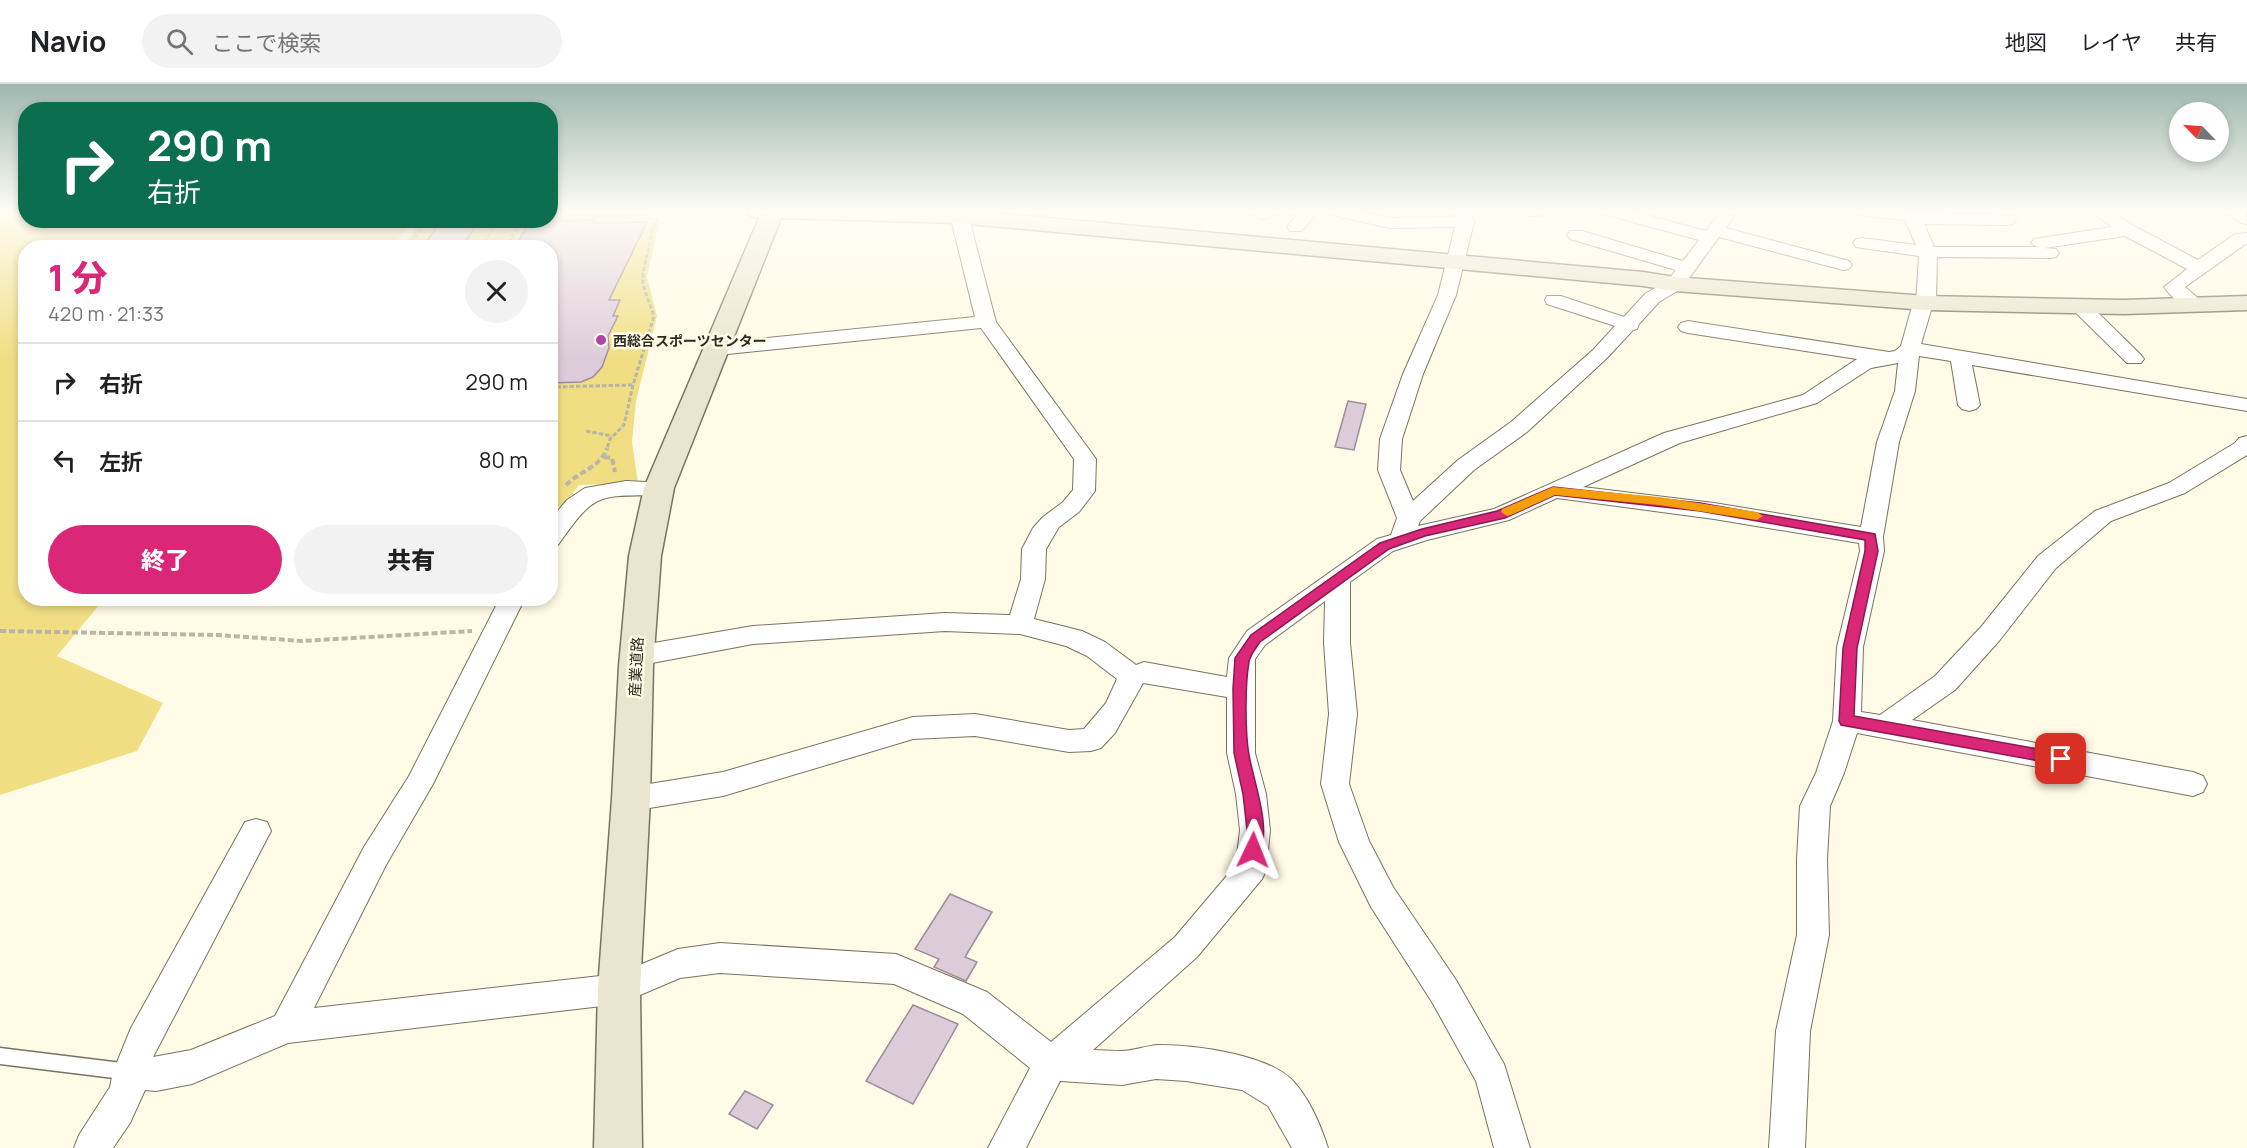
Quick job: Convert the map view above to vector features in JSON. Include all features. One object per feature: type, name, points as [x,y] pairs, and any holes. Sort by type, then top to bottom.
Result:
[{"type":"street","name":"産業道路","points":[[618,1148],[619,989],[631,800],[636,656],[645,556],[659,488],[753,261]]},
{"type":"street","points":[[972,261],[986,322],[1085,459],[1084,491],[1071,507],[1051,522],[1041,534],[1034,549],[1033,579],[1020,625]]},
{"type":"street","points":[[1441,261],[1643,279],[1681,276],[1926,303],[2080,306],[2247,303]]},
{"type":"street","points":[[1642,261],[1681,276]]},
{"type":"street","points":[[1006,1148],[1051,1064],[1186,947],[1251,870],[1255,830],[1251,794],[1241,753],[1240,689],[1242,658],[1256,638],[1385,546],[1466,465],[1519,427],[1630,325],[1652,298],[1681,276],[1692,261]]},
{"type":"street","points":[[1825,261],[1843,265]]},
{"type":"street","points":[[1787,1148],[1793,1031],[1813,934],[1812,859],[1815,806],[1830,773],[1847,721],[1850,648],[1872,551],[1871,537],[1888,442],[1905,391],[1910,348],[1921,310],[1926,303],[1928,261]]},
{"type":"street","points":[[2185,261],[2201,269]]},
{"type":"street","points":[[2196,305],[2173,287],[2212,261]]},
{"type":"street","points":[[1405,528],[1389,470],[1391,439],[1413,374],[1447,295],[1455,262]]},
{"type":"street","points":[[1554,300],[1630,325]]},
{"type":"street","points":[[2080,306],[2134,359]]},
{"type":"street","points":[[718,349],[986,322]]},
{"type":"street","points":[[1688,327],[1886,358]]},
{"type":"street","points":[[1405,528],[1501,515],[1672,438],[1810,399],[1865,363],[1902,356],[1910,348]]},
{"type":"street","points":[[1910,348],[2247,405]]},
{"type":"street","points":[[1961,358],[1969,405]]},
{"type":"street","points":[[1884,726],[1945,683],[1990,634],[2047,562],[2103,516],[2177,488],[2243,448],[2247,443]]},
{"type":"street","points":[[558,528],[573,506],[589,495],[609,489],[659,488]]},
{"type":"street","points":[[1553,491],[1659,501],[1871,537]]},
{"type":"street","points":[[1338,579],[1337,643],[1343,714],[1335,784],[1354,842],[1382,897],[1444,991],[1492,1076],[1512,1148]]},
{"type":"street","points":[[287,1027],[375,856],[419,784],[509,606]]},
{"type":"street","points":[[636,656],[753,635],[945,622],[1020,625],[1073,638],[1096,649],[1132,676]]},
{"type":"street","points":[[631,800],[723,784],[913,728],[975,726],[1069,741],[1091,741],[1108,725],[1119,708],[1132,676],[1144,672],[1240,689]]},
{"type":"street","points":[[1847,721],[2193,784]]},
{"type":"street","points":[[92,1148],[127,1091],[130,1072],[143,1040],[256,831]]},
{"type":"street","points":[[130,1072],[156,1074],[192,1066],[287,1027],[619,989],[678,964],[720,958],[896,969],[975,1003],[1051,1064],[1122,1068],[1156,1062],[1186,1064],[1242,1073],[1263,1081],[1281,1094],[1306,1135],[1310,1148]]},
{"type":"lane","points":[[0,1056],[130,1072]]},
{"type":"path","points":[[561,490],[576,475],[594,466],[604,457],[613,436],[624,425],[633,385],[654,316],[643,285],[646,261]]},
{"type":"path","points":[[558,387],[633,385]]},
{"type":"path","points":[[586,430],[613,436]]},
{"type":"path","points":[[0,632],[218,635],[302,641],[497,629]]},
{"type":"shaded area","points":[[0,261],[18,261],[18,606],[98,606],[57,656],[163,703],[137,751],[0,795]]},
{"type":"shaded area","name":"西総合スポーツセンター","points":[[558,261],[651,261],[647,277],[657,316],[636,401],[632,442],[638,483],[579,485],[567,501],[558,507]]},
{"type":"building","points":[[558,261],[628,261],[609,300],[620,300],[613,316],[618,316],[608,336],[609,348],[602,367],[593,377],[581,382],[558,383]]},
{"type":"building","points":[[1348,401],[1366,404],[1354,450],[1335,447]]},
{"type":"building","points":[[950,894],[992,912],[965,957],[977,962],[966,981],[934,967],[939,959],[915,949]]},
{"type":"building","points":[[913,1005],[958,1024],[913,1104],[866,1081]]},
{"type":"building","points":[[745,1091],[773,1105],[757,1129],[729,1114]]},
{"type":"slow traffic","points":[[1507,512],[1553,491],[1659,501],[1757,516]]},
{"type":"place","name":"西総合スポーツセンター","points":[[601,340]]},
{"type":"route","points":[[1253,850],[1255,830],[1251,794],[1241,753],[1240,689],[1242,658],[1256,638],[1366,557],[1385,546],[1422,533],[1501,515],[1553,491],[1659,501],[1741,513],[1871,537],[1872,551],[1850,648],[1847,721],[2061,759]]}]
